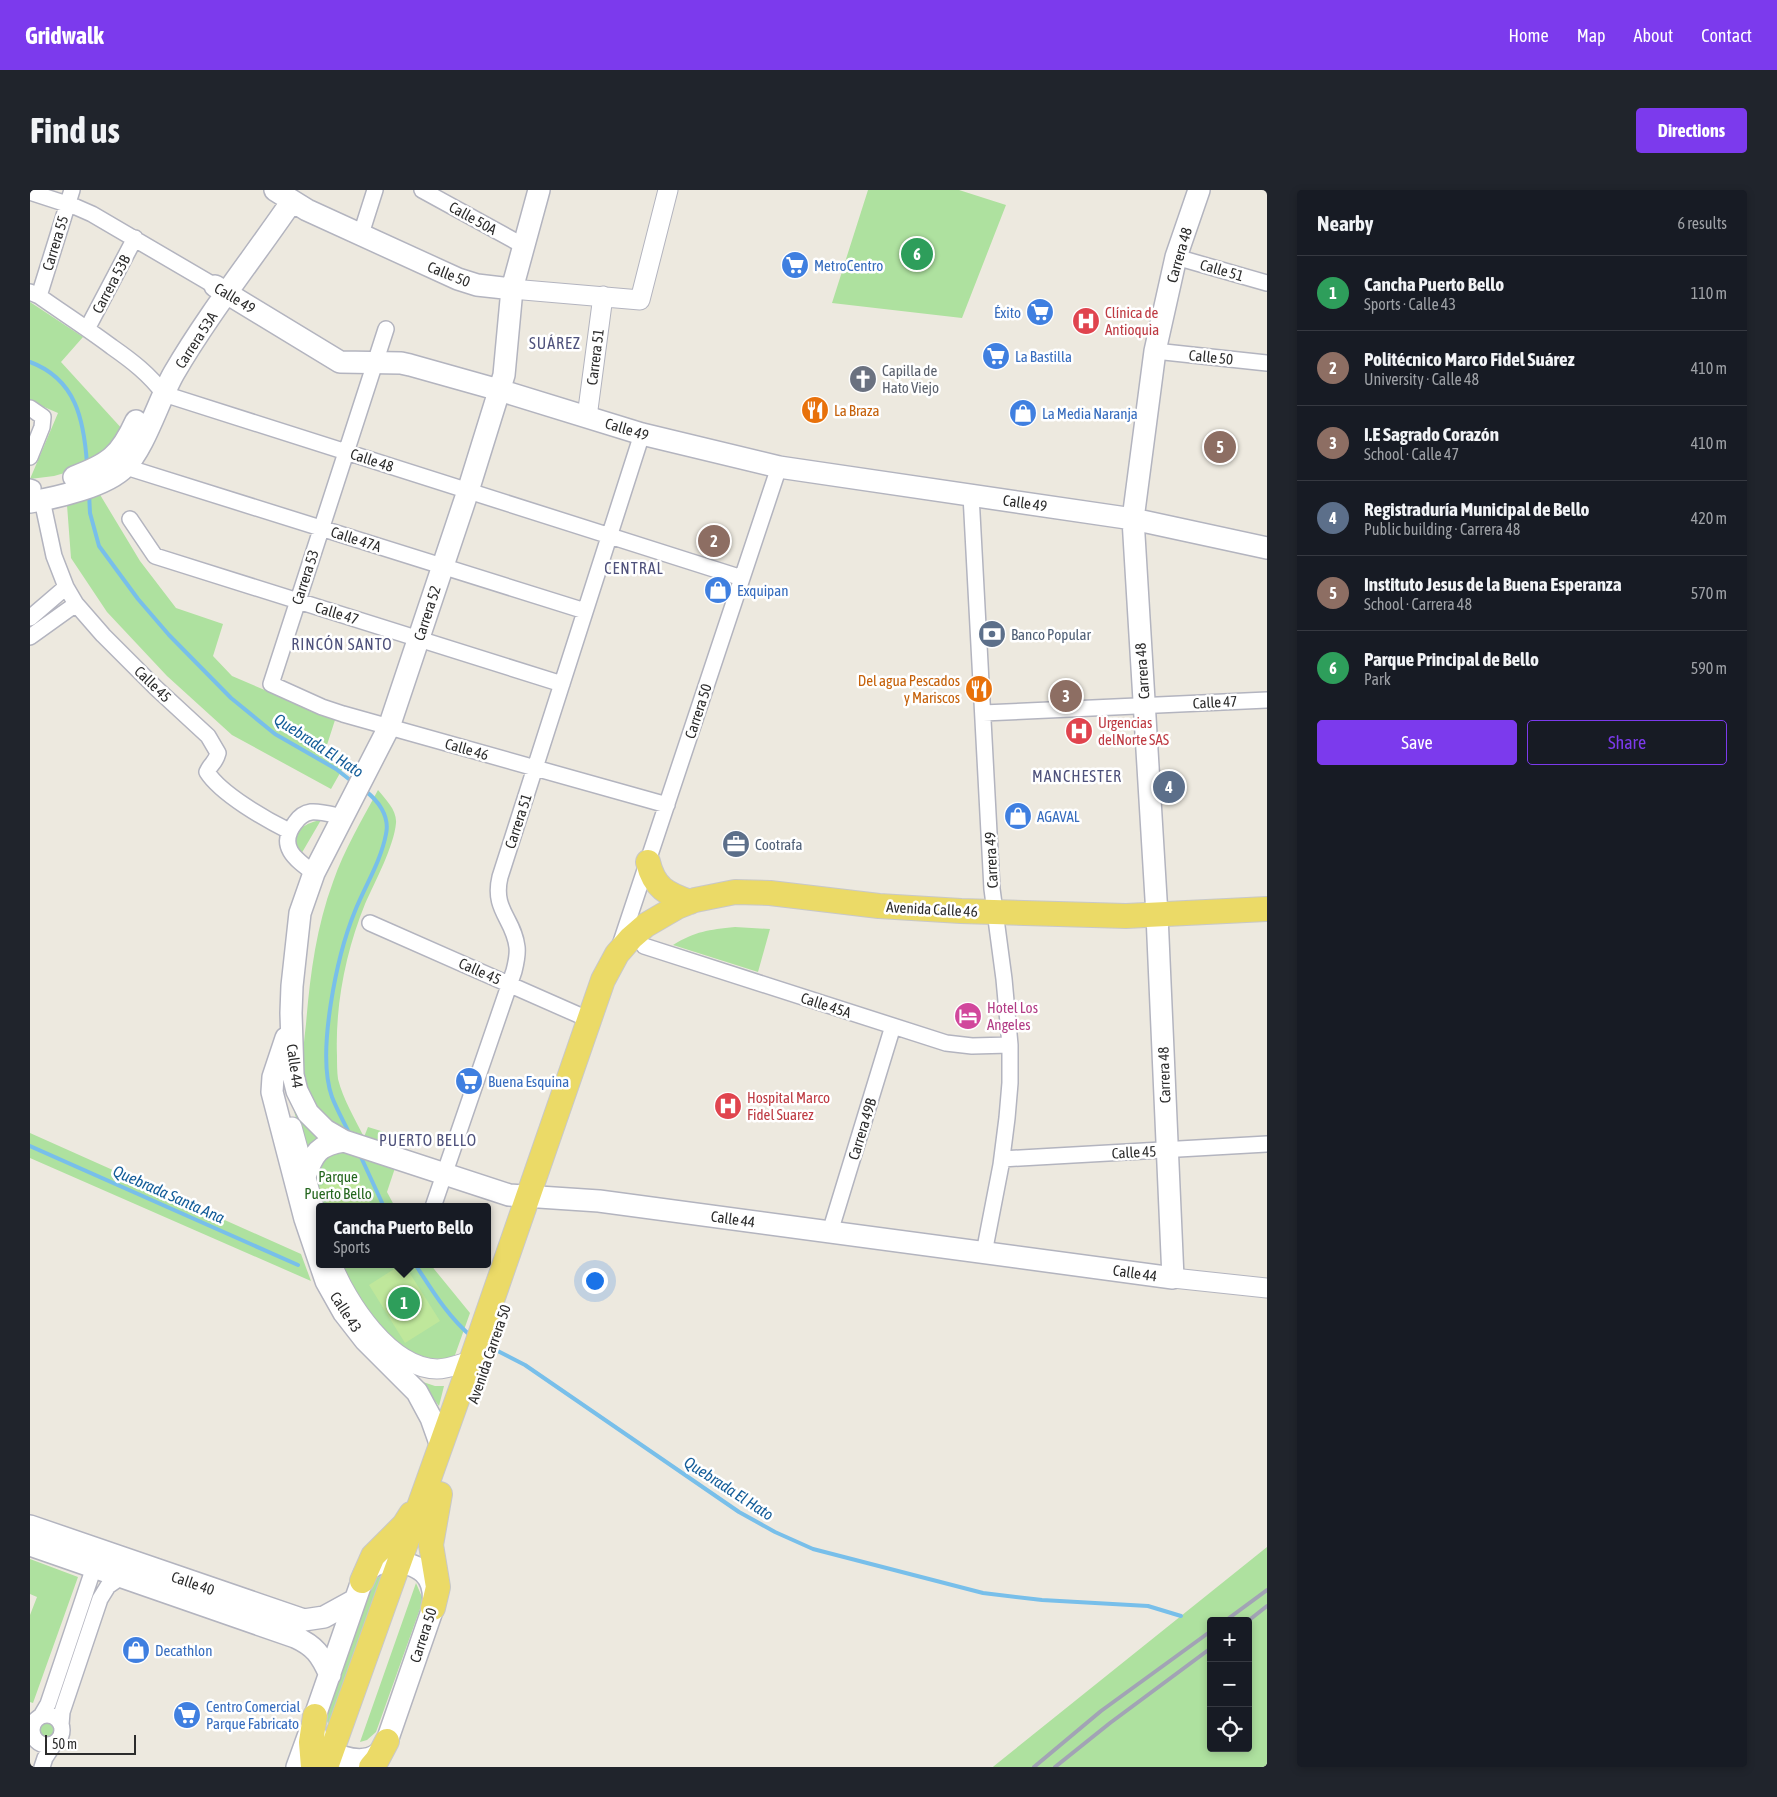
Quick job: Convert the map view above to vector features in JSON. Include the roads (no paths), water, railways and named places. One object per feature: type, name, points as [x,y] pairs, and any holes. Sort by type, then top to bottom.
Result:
[{"type":"main road","name":"Carrera 52","points":[[291,1024],[292,986],[297,934],[306,892],[389,727],[419,639],[499,390],[505,366],[512,289],[539,190]]},
{"type":"main road","name":"Carrera 48","points":[[1173,1278],[1158,922],[1133,519],[1155,351],[1176,257],[1199,190]]},
{"type":"main road","name":"Calle 50","points":[[283,195],[361,234],[467,282],[512,289]]},
{"type":"main road","name":"Carrera 53A","points":[[113,469],[140,446],[172,350],[221,290],[283,195]]},
{"type":"main road","name":"Calle 49","points":[[221,290],[340,362],[401,363],[499,390],[642,434],[779,467],[1133,519],[1267,548]]},
{"type":"main road","points":[[33,493],[70,485],[113,469]]},
{"type":"main road","points":[[648,862],[650,873],[659,886],[672,896],[690,902]]},
{"type":"main road","name":"Avenida Calle 46","points":[[617,954],[631,938],[664,913],[690,902],[719,895],[754,892],[996,920]]},
{"type":"main road","name":"Avenida Calle 46","points":[[644,946],[656,936],[681,921],[713,911],[746,907],[768,907],[868,920],[1267,924]]},
{"type":"main road","name":"Avenida Calle 46","points":[[1158,922],[1267,909]]},
{"type":"main road","name":"Avenida Carrera 50","points":[[536,1196],[612,996],[626,968],[644,946]]},
{"type":"main road","name":"Avenida Carrera 50","points":[[433,1491],[441,1446],[492,1325],[536,1196],[603,980],[617,954]]},
{"type":"main road","name":"Calle 43","points":[[291,1024],[272,1086],[305,1220],[316,1252]]},
{"type":"main road","name":"Calle 44","points":[[291,1024],[293,1075],[302,1102],[316,1122],[332,1136],[344,1142],[499,1192],[599,1201],[1173,1278]]},
{"type":"main road","points":[[305,1176],[316,1152],[328,1145],[344,1142]]},
{"type":"main road","name":"Calle 43","points":[[322,1268],[326,1281],[344,1313],[365,1340],[419,1396],[431,1418],[441,1446]]},
{"type":"main road","name":"Avenida Carrera 50","points":[[332,1762],[407,1564],[477,1359]]},
{"type":"main road","points":[[297,1767],[358,1590],[373,1556],[433,1491]]},
{"type":"main road","points":[[433,1491],[432,1545],[438,1587],[433,1608]]},
{"type":"main road","name":"Calle 40","points":[[30,1526],[100,1560],[121,1577],[295,1637],[315,1649],[330,1675]]},
{"type":"main road","name":"Calle 40","points":[[30,1545],[100,1560],[304,1620],[324,1617],[335,1612],[358,1590]]},
{"type":"main road","points":[[358,1590],[368,1570],[378,1563],[388,1561],[407,1564]]},
{"type":"main road","name":"Carrera 50","points":[[332,1762],[372,1758],[379,1753],[387,1741],[433,1608],[434,1595],[430,1578],[424,1571],[407,1564]]},
{"type":"main road","points":[[315,1716],[311,1742],[332,1762]]},
{"type":"main road","points":[[371,1767],[387,1741]]},
{"type":"street","points":[[361,234],[375,190]]},
{"type":"street","name":"Calle 50A","points":[[422,190],[524,246]]},
{"type":"street","name":"Calle 50","points":[[512,289],[640,300],[668,190]]},
{"type":"street","name":"Calle 49","points":[[30,192],[70,197],[92,214],[221,290]]},
{"type":"street","name":"Carrera 55","points":[[34,294],[70,197]]},
{"type":"street","name":"Carrera 53B","points":[[87,329],[135,238]]},
{"type":"street","name":"Calle 51","points":[[1176,257],[1267,283]]},
{"type":"street","name":"Calle 48","points":[[34,294],[87,329],[140,368],[159,387],[346,452],[742,578]]},
{"type":"street","name":"Carrera 51","points":[[587,417],[603,296]]},
{"type":"street","name":"Carrera 53","points":[[271,684],[386,329]]},
{"type":"street","name":"Calle 50","points":[[1155,351],[1267,363]]},
{"type":"street","points":[[30,408],[43,417],[42,427],[30,457]]},
{"type":"street","name":"Carrera 51","points":[[434,1203],[514,970],[517,948],[515,939],[500,906],[497,889],[642,434]]},
{"type":"street","name":"Carrera 50","points":[[617,954],[779,467]]},
{"type":"street","name":"Calle 47A","points":[[113,469],[321,528],[585,611]]},
{"type":"street","name":"Calle 45","points":[[33,493],[66,587],[76,604],[103,635],[208,736],[218,753],[215,762],[209,767],[207,772],[212,779],[244,804],[289,831]]},
{"type":"street","name":"Carrera 49","points":[[971,495],[992,889],[1004,979],[1010,1045],[1010,1096],[1002,1160],[984,1253]]},
{"type":"street","name":"Calle 47","points":[[130,519],[155,556],[562,684]]},
{"type":"street","points":[[30,618],[66,587]]},
{"type":"street","points":[[30,637],[76,604]]},
{"type":"street","name":"Calle 46","points":[[271,684],[332,711],[667,805]]},
{"type":"street","name":"Calle 47","points":[[983,713],[1267,700]]},
{"type":"street","points":[[314,873],[297,860],[289,847],[287,836],[289,831],[300,816],[312,812],[343,817]]},
{"type":"street","name":"Calle 45","points":[[370,923],[590,1020]]},
{"type":"street","name":"Calle 45A","points":[[644,946],[946,1043],[959,1046],[1010,1045]]},
{"type":"street","name":"Carrera 49B","points":[[830,1232],[893,1026]]},
{"type":"street","points":[[276,1069],[316,1215]]},
{"type":"street","name":"Calle 45","points":[[1002,1160],[1267,1144]]},
{"type":"street","name":"Calle 43","points":[[334,1268],[349,1300],[357,1312],[402,1357],[426,1367],[438,1369],[477,1359]]},
{"type":"street","name":"Calle 44","points":[[1173,1278],[1267,1288]]},
{"type":"street","points":[[31,1743],[32,1726],[36,1716],[48,1704],[100,1560]]},
{"type":"street","points":[[42,1767],[45,1758],[61,1736],[62,1712],[100,1599],[108,1586],[121,1577]]},
{"type":"street","points":[[36,1716],[51,1715],[59,1721],[61,1726]]},
{"type":"street","points":[[31,1743],[35,1740],[44,1746],[54,1744]]},
{"type":"waterway","name":"Quebrada El Hato","points":[[30,362],[46,369],[58,379],[75,403],[83,432],[87,464]]},
{"type":"waterway","name":"Quebrada El Hato","points":[[89,493],[90,513],[99,546],[138,599],[169,635],[231,698],[275,734],[336,769],[354,783]]},
{"type":"waterway","name":"Quebrada El Hato","points":[[350,1135],[332,1097],[326,1056],[331,1004],[342,952],[355,911],[377,864],[386,834],[387,827],[382,809],[364,790]]},
{"type":"waterway","name":"Quebrada Santa Ana","points":[[30,1146],[298,1265]]},
{"type":"waterway","name":"Quebrada El Hato","points":[[360,1155],[382,1203]]},
{"type":"waterway","name":"Quebrada El Hato","points":[[418,1268],[448,1312],[472,1337]]},
{"type":"waterway","name":"Quebrada El Hato","points":[[484,1344],[525,1365],[739,1512],[775,1532],[813,1549],[983,1593],[1042,1600],[1148,1606],[1181,1616]]},
{"type":"railway","points":[[1230,1617],[1267,1590]]},
{"type":"railway","points":[[1252,1618],[1267,1606]]},
{"type":"railway","points":[[1034,1767],[1101,1711],[1207,1634]]},
{"type":"railway","points":[[1055,1767],[1110,1723],[1207,1651]]},
{"type":"place","name":"Parque Principal de Bello","points":[[917,254]]},
{"type":"place","name":"MetroCentro","points":[[795,265]]},
{"type":"place","name":"Éxito","points":[[1040,312]]},
{"type":"place","name":"Clínica de Antioquia","points":[[1086,321]]},
{"type":"place","name":"La Bastilla","points":[[996,356]]},
{"type":"place","name":"Capilla de Hato Viejo","points":[[863,379]]},
{"type":"place","name":"La Braza","points":[[815,410]]},
{"type":"place","name":"La Media Naranja","points":[[1023,413]]},
{"type":"place","name":"Instituto Jesus de la Buena Esperanza","points":[[1220,447]]},
{"type":"place","name":"Politécnico Marco Fidel Suárez","points":[[714,541]]},
{"type":"place","name":"Exquipan","points":[[718,590]]},
{"type":"place","name":"Banco Popular","points":[[992,634]]},
{"type":"place","name":"Del agua Pescados y Mariscos","points":[[979,689]]},
{"type":"place","name":"I.E Sagrado Corazón","points":[[1066,696]]},
{"type":"place","name":"Urgencias delNorte SAS","points":[[1079,731]]},
{"type":"place","name":"Registraduría Municipal de Bello","points":[[1169,787]]},
{"type":"place","name":"AGAVAL","points":[[1018,816]]},
{"type":"place","name":"Cootrafa","points":[[736,844]]},
{"type":"place","name":"Hotel Los Angeles","points":[[968,1016]]},
{"type":"place","name":"Buena Esquina","points":[[469,1081]]},
{"type":"place","name":"Hospital Marco Fidel Suarez","points":[[728,1106]]},
{"type":"place","name":"Cancha Puerto Bello","points":[[404,1303]]},
{"type":"place","name":"Decathlon","points":[[136,1650]]},
{"type":"place","name":"Centro Comercial Parque Fabricato","points":[[187,1715]]},
{"type":"district","name":"SUÁREZ","points":[[555,343]]},
{"type":"district","name":"CENTRAL","points":[[634,568]]},
{"type":"district","name":"RINCÓN SANTO","points":[[342,644]]},
{"type":"district","name":"MANCHESTER","points":[[1077,776]]},
{"type":"district","name":"PUERTO BELLO","points":[[428,1140]]},
{"type":"park label","name":"Parque Puerto Bello","points":[[338,1184]]}]
